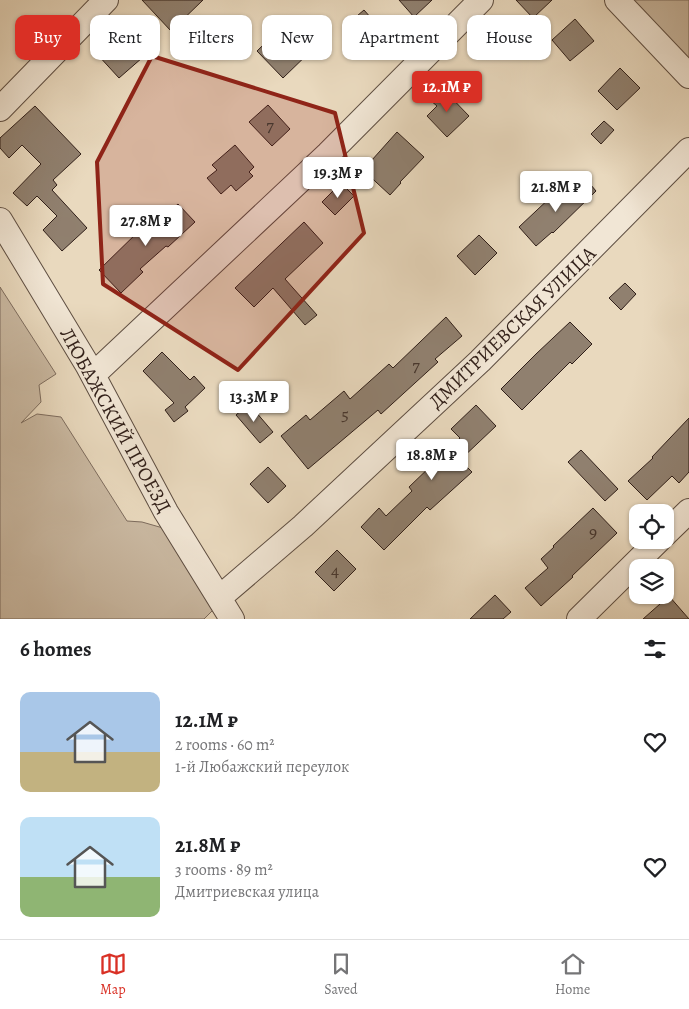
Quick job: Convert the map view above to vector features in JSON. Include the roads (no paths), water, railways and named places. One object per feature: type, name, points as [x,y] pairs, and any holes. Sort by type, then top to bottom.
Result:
[{"type":"street","points":[[0,109],[106,0]]},
{"type":"street","points":[[93,375],[328,154],[482,0]]},
{"type":"street","points":[[617,0],[689,76]]},
{"type":"street","name":"ДМИТРИЕВСКАЯ УЛИЦА","points":[[219,598],[303,526],[480,361],[689,150]]},
{"type":"street","name":"ЛЮБАЖСКИЙ ПРОЕЗД","points":[[0,220],[93,375],[166,512],[232,619]]},
{"type":"street","points":[[674,525],[689,511]]},
{"type":"street","points":[[579,619],[650,549]]}]
